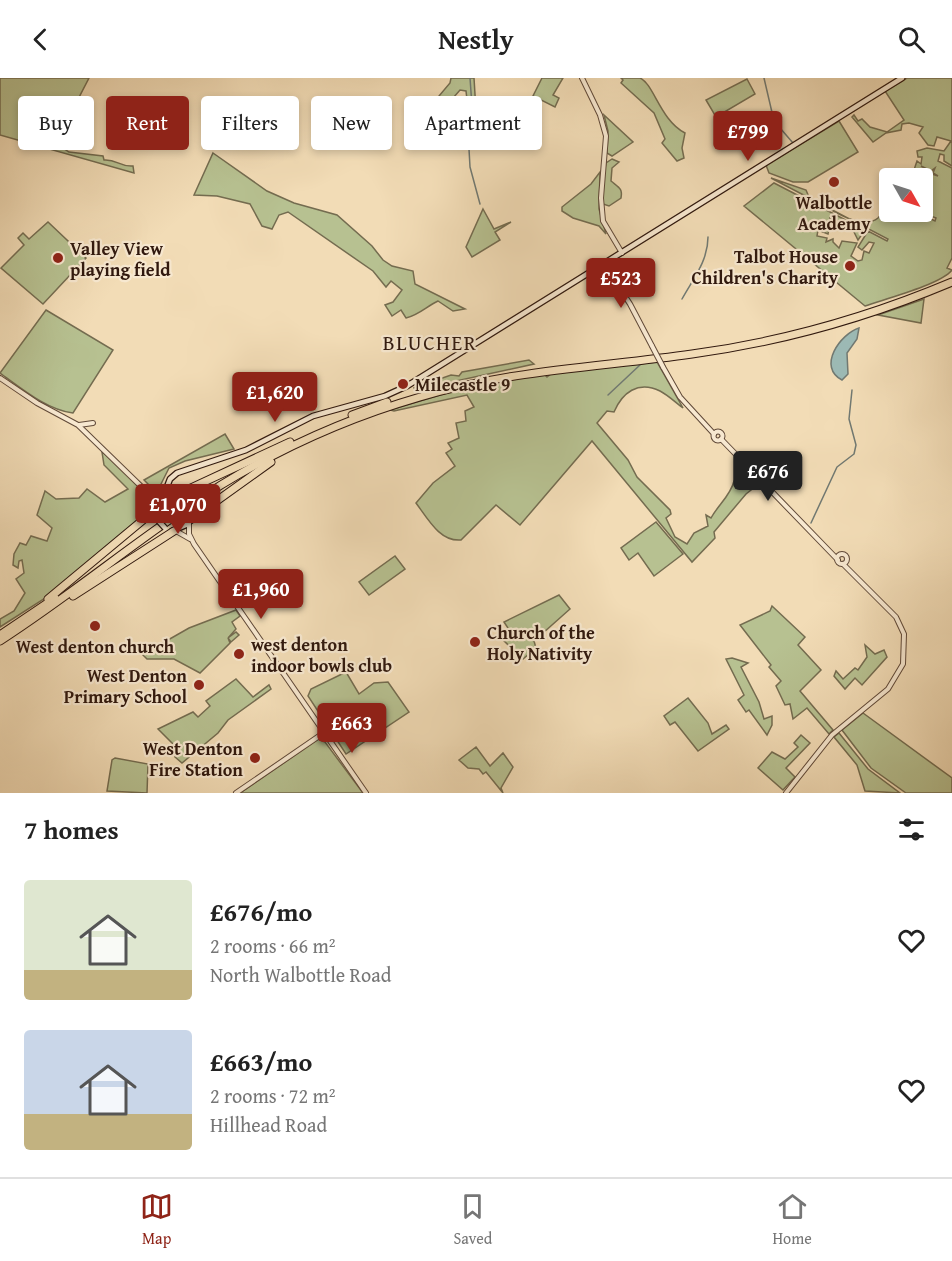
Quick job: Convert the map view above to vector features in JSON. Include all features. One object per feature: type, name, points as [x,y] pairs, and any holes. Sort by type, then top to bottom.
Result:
[{"type":"highway","points":[[179,495],[290,442],[390,401],[464,381],[534,367],[684,351],[764,337],[850,315],[952,277]]},
{"type":"highway","points":[[36,617],[200,499],[255,466],[323,433],[391,406],[482,381],[535,372],[694,354],[773,340],[852,318],[952,282]]},
{"type":"highway","points":[[190,521],[269,463],[323,433]]},
{"type":"highway","points":[[0,634],[188,501],[290,442]]},
{"type":"highway","points":[[0,634],[155,511]]},
{"type":"highway","points":[[0,641],[175,531]]},
{"type":"main road","points":[[169,485],[192,510],[190,521],[175,531],[165,528],[155,511],[162,497],[169,485],[177,473],[246,450],[313,416],[374,399],[407,386],[902,78]]},
{"type":"main road","points":[[162,497],[179,495]]},
{"type":"street","points":[[582,78],[600,115],[606,141],[601,209],[606,227],[621,253]]},
{"type":"street","points":[[604,264],[630,304],[680,396],[714,434],[715,440],[721,439],[760,477],[828,551],[890,609],[901,625],[905,642],[903,664],[888,689],[832,735],[786,793]]},
{"type":"street","points":[[0,378],[37,403],[78,425],[92,437],[150,495],[155,511]]},
{"type":"street","points":[[78,425],[93,423]]},
{"type":"street","points":[[150,495],[162,497]]},
{"type":"street","points":[[190,521],[188,530],[194,544]]},
{"type":"street","points":[[175,531],[183,533],[205,559],[366,793]]},
{"type":"street","points":[[828,551],[845,555],[852,574]]},
{"type":"street","points":[[838,560],[840,555]]},
{"type":"street","points":[[843,564],[847,560]]},
{"type":"street","points":[[234,793],[325,732]]},
{"type":"green space","points":[[0,78],[89,78],[80,96],[18,96],[18,140],[0,135]]},
{"type":"green space","points":[[451,78],[474,78],[475,96],[467,96],[466,91],[460,90],[455,96],[439,96],[450,83]]},
{"type":"green space","points":[[542,78],[563,78],[553,95],[559,98],[555,107],[542,100],[542,96],[533,96]]},
{"type":"green space","points":[[621,78],[640,78],[649,87],[669,120],[685,133],[682,148],[684,158],[677,161],[662,143],[665,139],[654,113],[621,83],[623,80]]},
{"type":"green space","points":[[907,78],[952,78],[952,166],[944,161],[944,155],[940,154],[938,161],[952,168],[952,258],[947,268],[952,270],[937,281],[865,306],[744,206],[774,183],[865,230],[858,240],[852,228],[830,218],[833,230],[829,229],[828,234],[818,230],[817,236],[827,238],[826,242],[833,239],[839,248],[842,241],[857,243],[851,256],[858,261],[862,260],[864,251],[869,253],[874,243],[869,242],[862,250],[858,247],[868,231],[887,241],[888,239],[847,218],[863,222],[871,222],[879,216],[879,222],[935,221],[936,218],[933,217],[933,174],[938,176],[933,173],[935,168],[921,166],[925,168],[915,168],[917,161],[921,164],[922,157],[918,157],[917,151],[927,148],[944,151],[951,141],[937,137],[934,146],[928,145],[919,133],[923,127],[909,123],[902,124],[901,130],[886,133],[873,142],[852,117],[854,115],[858,121],[862,119],[870,127],[887,132],[904,120],[885,91]]},
{"type":"green space","points":[[747,79],[755,94],[716,117],[706,100]]},
{"type":"green space","points":[[604,115],[633,142],[612,156],[607,153],[608,131]]},
{"type":"green space","points":[[839,121],[858,152],[808,182],[793,182],[769,173],[766,165]]},
{"type":"green space","points":[[53,150],[103,156],[104,160],[133,166],[134,173]]},
{"type":"green space","points":[[213,153],[267,191],[294,203],[337,215],[372,246],[383,260],[392,266],[413,271],[415,284],[465,309],[453,311],[438,301],[411,317],[406,318],[401,310],[392,316],[385,305],[393,302],[402,290],[391,281],[386,287],[373,271],[288,212],[279,215],[272,229],[262,226],[250,204],[217,196],[194,195]]},
{"type":"green space","points":[[612,159],[619,162],[612,168],[611,181],[619,188],[621,198],[609,206],[603,204],[602,189],[606,163]]},
{"type":"green space","points":[[600,172],[599,209],[606,234],[599,226],[573,218],[562,211],[562,207],[591,184]]},
{"type":"green space","points":[[771,178],[806,190],[809,197],[821,204]]},
{"type":"green space","points":[[483,209],[494,229],[511,222],[495,232],[500,240],[472,257],[466,247]]},
{"type":"green space","points":[[48,222],[86,258],[43,304],[1,268],[24,245],[18,238],[23,233],[29,239]]},
{"type":"green space","points":[[924,299],[921,323],[878,315]]},
{"type":"green space","points":[[46,310],[113,350],[73,413],[44,403],[0,373]]},
{"type":"green space","points":[[529,360],[534,364],[415,390],[414,388],[451,375],[459,376],[462,372]]},
{"type":"green space","points":[[657,362],[683,408],[660,391],[645,387],[638,388],[626,394],[614,412],[607,411],[597,423],[628,460],[637,477],[670,510],[671,514],[666,518],[675,537],[687,544],[694,533],[708,526],[706,515],[711,518],[730,491],[734,481],[743,477],[746,469],[760,483],[746,494],[714,532],[715,538],[692,562],[592,441],[520,525],[496,505],[461,540],[454,540],[435,528],[416,503],[433,483],[455,466],[446,453],[452,449],[448,443],[459,438],[456,423],[466,421],[465,411],[474,407],[467,395],[390,410],[467,387],[544,374],[547,377],[552,373]]},
{"type":"green space","points":[[225,434],[234,449],[185,461],[169,468],[158,490],[154,490],[144,480]]},
{"type":"green space","points":[[102,452],[132,477],[146,494],[153,508],[47,597],[0,627],[0,619],[14,611],[25,593],[16,579],[24,573],[22,560],[19,561],[18,568],[13,565],[14,554],[20,543],[26,545],[31,536],[47,541],[52,528],[37,515],[45,491],[56,499],[79,498],[87,489],[105,502],[128,489],[104,465]]},
{"type":"green space","points":[[656,522],[683,554],[654,576],[638,553],[629,560],[621,548]]},
{"type":"green space","points":[[395,556],[405,569],[369,595],[359,582]]},
{"type":"green space","points":[[559,595],[570,609],[534,641],[536,648],[523,659],[501,638],[510,631],[504,622]]},
{"type":"green space","points":[[772,606],[805,637],[798,645],[821,670],[800,691],[833,730],[829,734],[807,708],[793,719],[790,704],[785,705],[776,686],[781,681],[740,625],[770,611]]},
{"type":"green space","points":[[236,610],[240,616],[232,622],[236,629],[228,638],[230,643],[200,673],[174,659],[147,659],[138,650],[161,644],[189,628]]},
{"type":"green space","points":[[236,632],[239,635],[231,642],[228,638]]},
{"type":"green space","points":[[865,645],[875,654],[884,650],[887,657],[862,685],[855,678],[845,689],[834,676],[836,671],[843,679],[855,668],[858,670],[867,657]]},
{"type":"green space","points":[[732,658],[748,663],[741,667],[759,702],[764,719],[772,716],[772,725],[767,735],[749,710],[746,712],[738,700],[744,695],[726,659]]},
{"type":"green space","points":[[346,672],[359,694],[374,683],[388,682],[409,712],[346,754],[308,696],[311,689]]},
{"type":"green space","points":[[236,679],[253,697],[269,685],[271,689],[228,720],[218,733],[182,763],[175,757],[177,748],[158,729],[193,712],[198,717],[210,706],[206,701]]},
{"type":"green space","points":[[688,698],[708,723],[712,734],[726,725],[729,729],[698,751],[675,722],[670,725],[664,716]]},
{"type":"green space","points":[[863,713],[952,778],[952,793],[906,793],[871,768],[842,730]]},
{"type":"green space","points":[[839,733],[868,769],[900,793],[865,791],[857,765],[834,737]]},
{"type":"green space","points":[[801,735],[810,743],[786,768],[795,777],[783,790],[758,768],[772,752],[785,759],[798,747],[794,743]]},
{"type":"green space","points":[[318,739],[325,742],[363,793],[240,793]]},
{"type":"green space","points":[[476,747],[490,766],[503,753],[513,767],[501,788],[503,793],[486,772],[483,774],[479,769],[468,768],[459,760]]},
{"type":"green space","points":[[115,758],[148,764],[147,793],[107,791],[112,760]]},
{"type":"water","points":[[859,328],[857,339],[847,353],[848,374],[842,380],[831,367],[831,359],[845,337]]},
{"type":"waterway","points":[[470,78],[474,134],[469,149],[470,167],[480,204]]},
{"type":"waterway","points":[[764,78],[774,121],[793,143]]},
{"type":"waterway","points":[[682,299],[703,262],[708,237]]},
{"type":"waterway","points":[[608,395],[641,364]]},
{"type":"waterway","points":[[811,523],[837,467],[854,454],[856,445],[849,419],[852,390]]},
{"type":"place","name":"Walbottle Academy","points":[[834,182]]},
{"type":"place","name":"Valley View playing field","points":[[58,258]]},
{"type":"place","name":"Talbot House Children's Charity","points":[[850,266]]},
{"type":"place","name":"Milecastle 9","points":[[403,384]]},
{"type":"place","name":"West denton church","points":[[95,626]]},
{"type":"place","name":"Church of the Holy Nativity","points":[[475,642]]},
{"type":"place","name":"west denton indoor bowls club","points":[[239,654]]},
{"type":"place","name":"West Denton Primary School","points":[[199,685]]},
{"type":"place","name":"West Denton Fire Station","points":[[255,758]]},
{"type":"district","name":"BLUCHER","points":[[430,342]]}]
